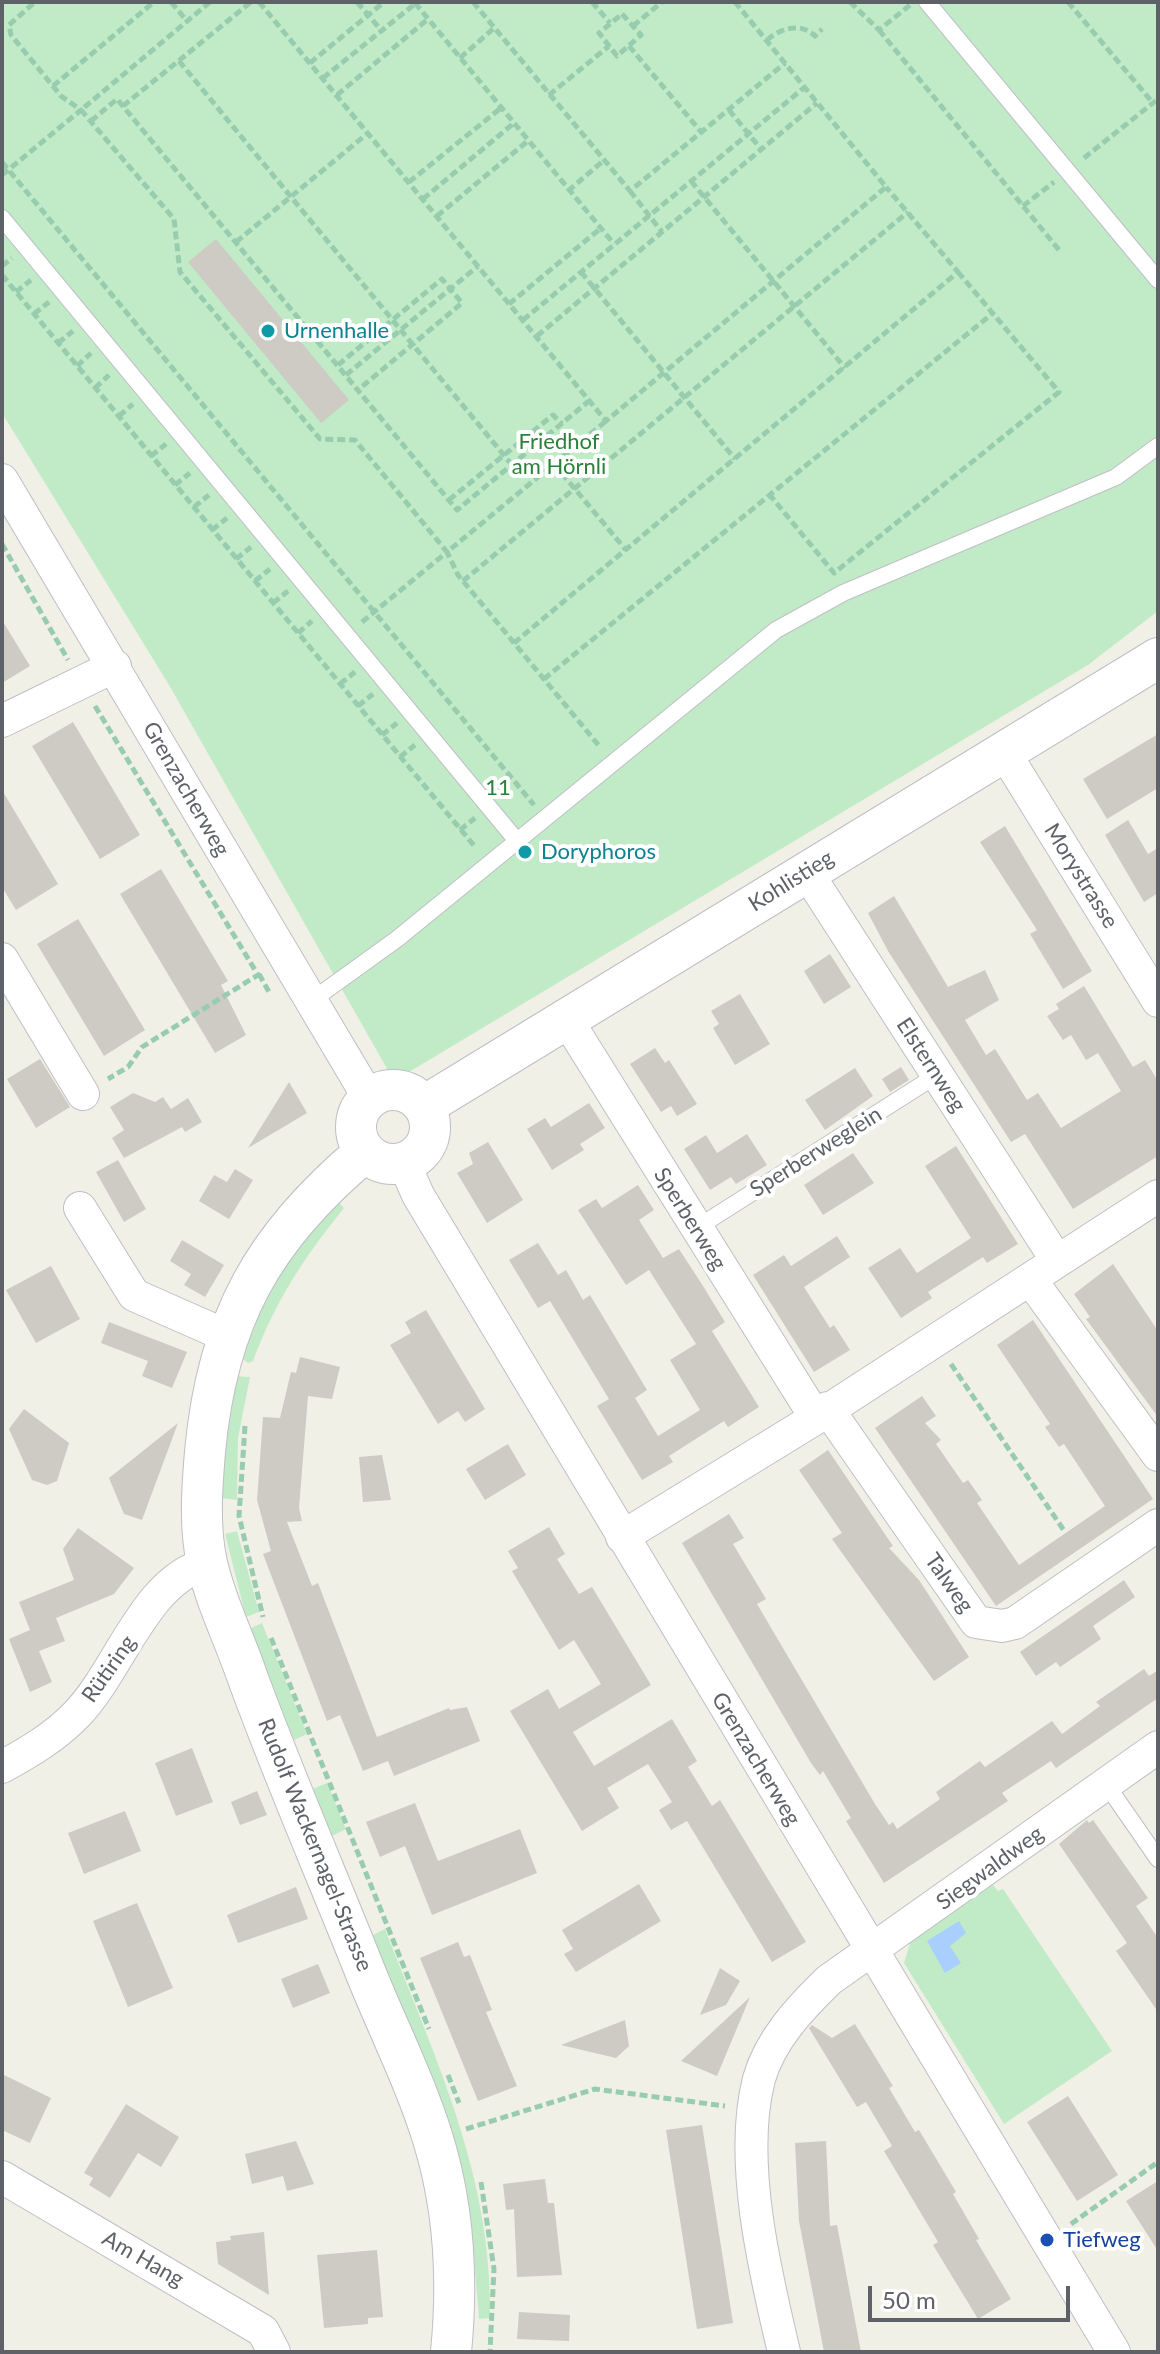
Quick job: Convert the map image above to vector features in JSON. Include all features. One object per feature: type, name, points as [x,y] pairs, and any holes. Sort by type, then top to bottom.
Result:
[{"type":"street","name":"Grenzacherweg","points":[[2,480],[369,1098]]},
{"type":"street","name":"Kohlistieg","points":[[424,1106],[1158,658]]},
{"type":"street","points":[[2,721],[115,666]]},
{"type":"street","name":"Morystrasse","points":[[1004,752],[1158,1001]]},
{"type":"street","name":"Elsternweg","points":[[806,871],[1056,1259]]},
{"type":"street","points":[[2,959],[83,1094]]},
{"type":"street","name":"Sperberweg","points":[[567,1020],[695,1229],[821,1413]]},
{"type":"street","points":[[404,1091],[424,1106],[430,1128],[428,1140],[414,1158],[404,1163],[383,1163],[365,1152],[356,1130],[357,1118],[369,1098],[380,1092],[404,1091]]},
{"type":"street","name":"Rudolf Wackernagel-Strasse","points":[[365,1152],[311,1201],[290,1226],[242,1298],[227,1336],[210,1399],[203,1485],[207,1564],[263,1719],[433,2138],[451,2222],[454,2318],[451,2352]]},
{"type":"street","name":"Grenzacherweg","points":[[404,1163],[426,1208],[622,1537],[1114,2352]]},
{"type":"street","points":[[622,1537],[1158,1196]]},
{"type":"street","points":[[80,1208],[134,1295],[227,1336]]},
{"type":"street","points":[[1030,1279],[1158,1455]]},
{"type":"street","name":"Talweg","points":[[821,1413],[976,1622],[989,1626],[1015,1623],[1158,1525]]},
{"type":"street","name":"Rütiring","points":[[2,1767],[39,1747],[78,1713],[163,1590],[187,1570],[207,1564]]},
{"type":"street","name":"Siegwaldweg","points":[[784,2352],[761,2241],[753,2162],[754,2110],[760,2077],[792,2018],[829,1980],[873,1952],[1158,1747]]},
{"type":"street","name":"Am Hang","points":[[2,2177],[263,2331],[274,2352]]},
{"type":"lane","points":[[927,2],[1158,280]]},
{"type":"lane","points":[[2,218],[517,841]]},
{"type":"lane","points":[[311,1001],[397,939],[776,630],[843,593],[1116,477],[1158,446]]},
{"type":"lane","name":"Sperberweglein","points":[[695,1229],[937,1075]]},
{"type":"lane","points":[[1106,1784],[1158,1859]]},
{"type":"path","points":[[9,25],[35,2]]},
{"type":"path","points":[[53,86],[154,2]]},
{"type":"path","points":[[171,2],[187,21]]},
{"type":"path","points":[[2,175],[210,2]]},
{"type":"path","points":[[123,106],[251,2]]},
{"type":"path","points":[[259,2],[606,421]]},
{"type":"path","points":[[357,2],[381,30]]},
{"type":"path","points":[[310,63],[384,2]]},
{"type":"path","points":[[473,2],[662,232]]},
{"type":"path","points":[[592,2],[610,23]]},
{"type":"path","points":[[633,26],[662,2]]},
{"type":"path","points":[[735,2],[1059,392],[834,573],[769,494]]},
{"type":"path","points":[[850,2],[879,30],[1059,250]]},
{"type":"path","points":[[879,30],[914,2]]},
{"type":"path","points":[[1023,206],[1155,101],[1068,2]]},
{"type":"path","points":[[323,78],[416,3],[614,244]]},
{"type":"path","points":[[622,14],[633,26],[641,35],[617,56],[599,33],[622,14]]},
{"type":"path","points":[[337,95],[428,19]]},
{"type":"path","points":[[2,21],[9,25],[11,35],[53,86],[81,110],[174,219],[180,272],[320,439],[355,440],[447,552],[463,581],[612,762]]},
{"type":"path","points":[[460,58],[494,28]]},
{"type":"path","points":[[767,40],[791,28],[803,28],[815,36],[822,29]]},
{"type":"path","points":[[549,95],[609,46]]},
{"type":"path","points":[[629,46],[702,133]]},
{"type":"path","points":[[179,61],[512,465]]},
{"type":"path","points":[[630,191],[785,63]]},
{"type":"path","points":[[523,320],[805,87]]},
{"type":"path","points":[[91,122],[117,99],[457,510],[589,401]]},
{"type":"path","points":[[537,336],[817,103]]},
{"type":"path","points":[[409,182],[501,108]]},
{"type":"path","points":[[729,110],[761,149]]},
{"type":"path","points":[[423,199],[514,123]]},
{"type":"path","points":[[236,242],[368,133]]},
{"type":"path","points":[[437,216],[529,140]]},
{"type":"path","points":[[568,191],[603,161]]},
{"type":"path","points":[[2,162],[545,818]]},
{"type":"path","points":[[691,181],[845,368]]},
{"type":"path","points":[[346,635],[886,187]]},
{"type":"path","points":[[463,581],[908,212]]},
{"type":"path","points":[[509,304],[601,228]]},
{"type":"path","points":[[346,375],[478,266]]},
{"type":"path","points":[[581,272],[735,459]]},
{"type":"path","points":[[514,643],[958,272]]},
{"type":"path","points":[[2,275],[489,864]]},
{"type":"path","points":[[338,365],[442,279],[462,303],[358,390]]},
{"type":"path","points":[[544,679],[993,313]]},
{"type":"path","points":[[449,500],[553,415],[562,424]]},
{"type":"path","points":[[554,464],[626,550]]},
{"type":"path","points":[[2,544],[81,682],[275,1001]]},
{"type":"path","points":[[83,1094],[128,1067],[142,1047],[258,975],[288,963]]},
{"type":"path","points":[[935,1340],[1065,1532]]},
{"type":"path","points":[[245,1422],[239,1516],[263,1618],[432,2037]]},
{"type":"path","points":[[444,2065],[470,2141]]},
{"type":"path","points":[[466,2129],[595,2089],[754,2110]]},
{"type":"path","points":[[1047,2240],[1158,2162]]},
{"type":"path","points":[[477,2166],[494,2269],[490,2352]]},
{"type":"green space","name":"Friedhof am Hörnli","points":[[2,2],[1158,2],[1158,611],[1088,665],[394,1081],[169,685],[2,413]]},
{"type":"green space","points":[[335,1198],[344,1208],[292,1281],[253,1361],[248,1363],[238,1355],[260,1292]]},
{"type":"green space","points":[[235,1376],[250,1377],[238,1438],[237,1500],[221,1498],[222,1451]]},
{"type":"green space","points":[[237,1531],[259,1612],[246,1617],[225,1534]]},
{"type":"green space","points":[[262,1623],[307,1734],[294,1740],[249,1629]]},
{"type":"green space","points":[[327,1783],[346,1829],[332,1836],[312,1789]]},
{"type":"green space","points":[[986,1876],[998,1891],[1003,1889],[1112,2051],[1004,2124],[904,1963],[915,1927]]},
{"type":"green space","points":[[385,1929],[441,2072],[471,2167],[482,2216],[490,2318],[479,2319],[472,2233],[446,2120],[373,1935]]},
{"type":"water","points":[[959,1921],[966,1933],[950,1946],[961,1963],[945,1973],[927,1941]]},
{"type":"building","name":"Urnenhalle","points":[[216,239],[349,400],[321,423],[188,262]]},
{"type":"building","points":[[2,620],[30,666],[2,683]]},
{"type":"building","points":[[73,722],[140,835],[100,859],[32,746]]},
{"type":"building","points":[[1158,734],[1158,788],[1107,819],[1083,779]]},
{"type":"building","points":[[2,790],[58,884],[16,910],[2,887]]},
{"type":"building","points":[[1128,820],[1148,854],[1158,848],[1158,893],[1144,902],[1105,835]]},
{"type":"building","points":[[1005,826],[1092,971],[1063,989],[1030,934],[1037,930],[980,842]]},
{"type":"building","points":[[161,869],[228,981],[221,985],[246,1035],[215,1053],[120,894]]},
{"type":"building","points":[[894,896],[948,987],[985,970],[999,1000],[965,1020],[986,1055],[995,1049],[1027,1100],[1038,1093],[1061,1128],[1121,1091],[1098,1053],[1086,1060],[1071,1035],[1063,1040],[1047,1016],[1059,1009],[1056,1004],[1084,986],[1133,1067],[1145,1060],[1158,1081],[1158,1156],[1073,1209],[1025,1134],[1011,1142],[888,951],[868,913]]},
{"type":"building","points":[[78,919],[145,1030],[104,1056],[37,944]]},
{"type":"building","points":[[830,954],[851,987],[824,1004],[804,971]]},
{"type":"building","points":[[740,994],[770,1044],[735,1065],[713,1028],[719,1024],[711,1011]]},
{"type":"building","points":[[655,1048],[665,1063],[669,1060],[697,1104],[677,1116],[671,1106],[661,1112],[630,1064]]},
{"type":"building","points":[[40,1059],[70,1107],[36,1128],[7,1079]]},
{"type":"building","points":[[901,1067],[909,1080],[890,1092],[882,1079]]},
{"type":"building","points":[[855,1068],[873,1096],[825,1130],[805,1100]]},
{"type":"building","points":[[289,1082],[307,1113],[248,1148]]},
{"type":"building","points":[[133,1093],[155,1102],[163,1097],[171,1109],[188,1098],[202,1122],[185,1132],[182,1127],[124,1158],[112,1138],[124,1130],[110,1107]]},
{"type":"building","points":[[589,1103],[605,1128],[580,1144],[584,1150],[552,1170],[527,1129],[545,1118],[551,1127]]},
{"type":"building","points":[[747,1134],[767,1165],[736,1184],[731,1177],[710,1190],[684,1149],[706,1135],[717,1153]]},
{"type":"building","points":[[488,1142],[523,1200],[487,1223],[457,1173],[473,1164],[469,1153]]},
{"type":"building","points":[[956,1146],[1018,1244],[987,1263],[983,1257],[928,1292],[932,1298],[901,1318],[868,1268],[900,1248],[917,1273],[971,1238],[925,1166]]},
{"type":"building","points":[[853,1153],[874,1183],[823,1215],[804,1185]]},
{"type":"building","points":[[118,1160],[146,1209],[124,1222],[96,1172]]},
{"type":"building","points":[[235,1169],[253,1180],[229,1219],[199,1201],[214,1175],[227,1182]]},
{"type":"building","points":[[638,1185],[654,1210],[639,1220],[663,1258],[679,1249],[703,1286],[725,1322],[712,1331],[759,1407],[728,1427],[724,1421],[669,1456],[673,1462],[642,1480],[597,1406],[609,1399],[550,1301],[538,1308],[509,1260],[538,1243],[558,1275],[566,1270],[583,1300],[590,1295],[647,1390],[635,1398],[658,1436],[700,1410],[670,1360],[696,1344],[649,1270],[626,1285],[578,1210],[596,1199],[602,1208]]},
{"type":"building","points":[[837,1236],[850,1257],[804,1287],[830,1328],[834,1325],[850,1350],[814,1372],[753,1275],[784,1255],[791,1266]]},
{"type":"building","points":[[182,1240],[224,1265],[205,1297],[184,1285],[191,1274],[170,1261]]},
{"type":"building","points":[[1113,1264],[1158,1331],[1158,1417],[1086,1319],[1090,1317],[1074,1294]]},
{"type":"building","points":[[51,1266],[80,1319],[36,1343],[6,1290]]},
{"type":"building","points":[[426,1310],[485,1409],[465,1422],[458,1411],[438,1424],[390,1345],[411,1333],[405,1322]]},
{"type":"building","points":[[1033,1320],[1153,1499],[996,1606],[875,1428],[922,1396],[936,1416],[925,1423],[941,1440],[936,1444],[963,1483],[968,1480],[982,1500],[977,1503],[1019,1565],[1105,1506],[1064,1444],[1059,1447],[1045,1427],[1050,1424],[997,1345]]},
{"type":"building","points":[[109,1322],[187,1352],[172,1388],[142,1376],[148,1361],[101,1343]]},
{"type":"building","points":[[300,1357],[340,1367],[332,1399],[308,1396],[299,1508],[302,1521],[287,1522],[312,1586],[318,1583],[377,1737],[449,1708],[467,1707],[480,1741],[394,1776],[388,1761],[363,1771],[340,1715],[327,1721],[263,1554],[271,1551],[257,1500],[263,1417],[280,1418],[291,1372],[296,1373]]},
{"type":"building","points":[[24,1409],[69,1443],[57,1481],[47,1485],[32,1480],[9,1429]]},
{"type":"building","points":[[178,1423],[142,1520],[124,1514],[109,1478]]},
{"type":"building","points":[[508,1444],[526,1475],[485,1500],[466,1469]]},
{"type":"building","points":[[828,1450],[893,1546],[889,1548],[919,1580],[969,1657],[934,1681],[832,1539],[842,1533],[799,1470]]},
{"type":"building","points":[[382,1455],[391,1500],[363,1502],[359,1457]]},
{"type":"building","points":[[729,1514],[744,1538],[733,1544],[766,1599],[757,1604],[875,1804],[889,1825],[893,1822],[897,1829],[940,1799],[936,1792],[980,1761],[985,1767],[1052,1721],[1062,1734],[1100,1706],[1096,1702],[1144,1669],[1149,1676],[1158,1670],[1158,1698],[1056,1768],[1051,1761],[1002,1793],[1008,1801],[884,1883],[846,1821],[851,1818],[823,1771],[820,1775],[811,1763],[682,1543]]},
{"type":"building","points":[[549,1527],[565,1554],[557,1559],[579,1594],[592,1587],[651,1685],[573,1732],[594,1766],[672,1719],[697,1761],[688,1767],[712,1806],[720,1800],[806,1942],[772,1962],[687,1821],[671,1830],[659,1810],[672,1802],[648,1764],[607,1788],[619,1808],[582,1831],[510,1711],[548,1689],[559,1709],[601,1684],[574,1640],[559,1650],[512,1571],[518,1568],[508,1551]]},
{"type":"building","points":[[78,1528],[134,1568],[114,1594],[56,1618],[65,1641],[39,1651],[52,1682],[30,1692],[9,1639],[30,1630],[19,1602],[74,1580],[63,1549]]},
{"type":"building","points":[[1124,1580],[1135,1597],[1093,1626],[1101,1639],[1060,1667],[1056,1662],[1036,1676],[1020,1652]]},
{"type":"building","points":[[192,1748],[213,1802],[176,1816],[155,1763]]},
{"type":"building","points":[[257,1791],[267,1815],[240,1825],[231,1802]]},
{"type":"building","points":[[415,1803],[438,1861],[520,1829],[537,1873],[432,1915],[405,1846],[380,1857],[366,1822]]},
{"type":"building","points":[[125,1811],[141,1851],[84,1874],[68,1833]]},
{"type":"building","points":[[1087,1820],[1089,1823],[1093,1820],[1148,1898],[1136,1906],[1158,1938],[1158,2012],[1116,1951],[1127,1943],[1059,1844]]},
{"type":"building","points":[[639,1884],[661,1921],[576,1972],[564,1954],[573,1949],[562,1930]]},
{"type":"building","points":[[296,1887],[308,1919],[238,1943],[227,1915]]},
{"type":"building","points":[[137,1903],[173,1988],[128,2007],[93,1921]]},
{"type":"building","points":[[458,1942],[464,1957],[470,1955],[492,2010],[486,2012],[517,2086],[478,2101],[420,1958]]},
{"type":"building","points":[[318,1964],[330,1993],[293,2008],[281,1979]]},
{"type":"building","points":[[720,1968],[740,1981],[726,2005],[700,2015]]},
{"type":"building","points":[[750,1997],[717,2076],[681,2061]]},
{"type":"building","points":[[625,2020],[629,2046],[616,2058],[561,2045]]},
{"type":"building","points":[[855,2024],[893,2086],[889,2088],[915,2132],[919,2130],[956,2192],[953,2194],[979,2239],[976,2240],[1011,2299],[978,2319],[933,2245],[938,2242],[884,2151],[892,2146],[866,2102],[857,2107],[809,2028],[812,2025],[832,2038]]},
{"type":"building","points":[[2,2074],[51,2098],[30,2143],[2,2130]]},
{"type":"building","points":[[1068,2096],[1118,2175],[1077,2201],[1027,2122]]},
{"type":"building","points":[[126,2104],[179,2137],[161,2167],[138,2153],[110,2198],[89,2185],[93,2178],[84,2173]]},
{"type":"building","points":[[702,2125],[733,2323],[697,2329],[666,2130]]},
{"type":"building","points":[[296,2141],[314,2184],[287,2191],[283,2176],[252,2184],[245,2154]]},
{"type":"building","points":[[826,2141],[830,2226],[837,2225],[861,2352],[824,2352],[799,2221],[795,2143]]},
{"type":"building","points":[[545,2179],[548,2203],[554,2203],[562,2275],[517,2277],[514,2209],[506,2210],[503,2184]]},
{"type":"building","points":[[1158,2181],[1158,2251],[1126,2201]]},
{"type":"building","points":[[264,2232],[269,2295],[218,2264],[216,2242],[231,2240],[230,2236]]},
{"type":"building","points":[[377,2250],[383,2317],[368,2318],[368,2324],[324,2328],[317,2255]]},
{"type":"building","points":[[519,2312],[570,2315],[569,2341],[517,2339]]},
{"type":"place","name":"Urnenhalle","points":[[268,331]]},
{"type":"place","name":"Doryphoros","points":[[525,852]]},
{"type":"place","name":"Tiefweg","points":[[1047,2240]]},
{"type":"park label","name":"11","points":[[498,788]]}]
